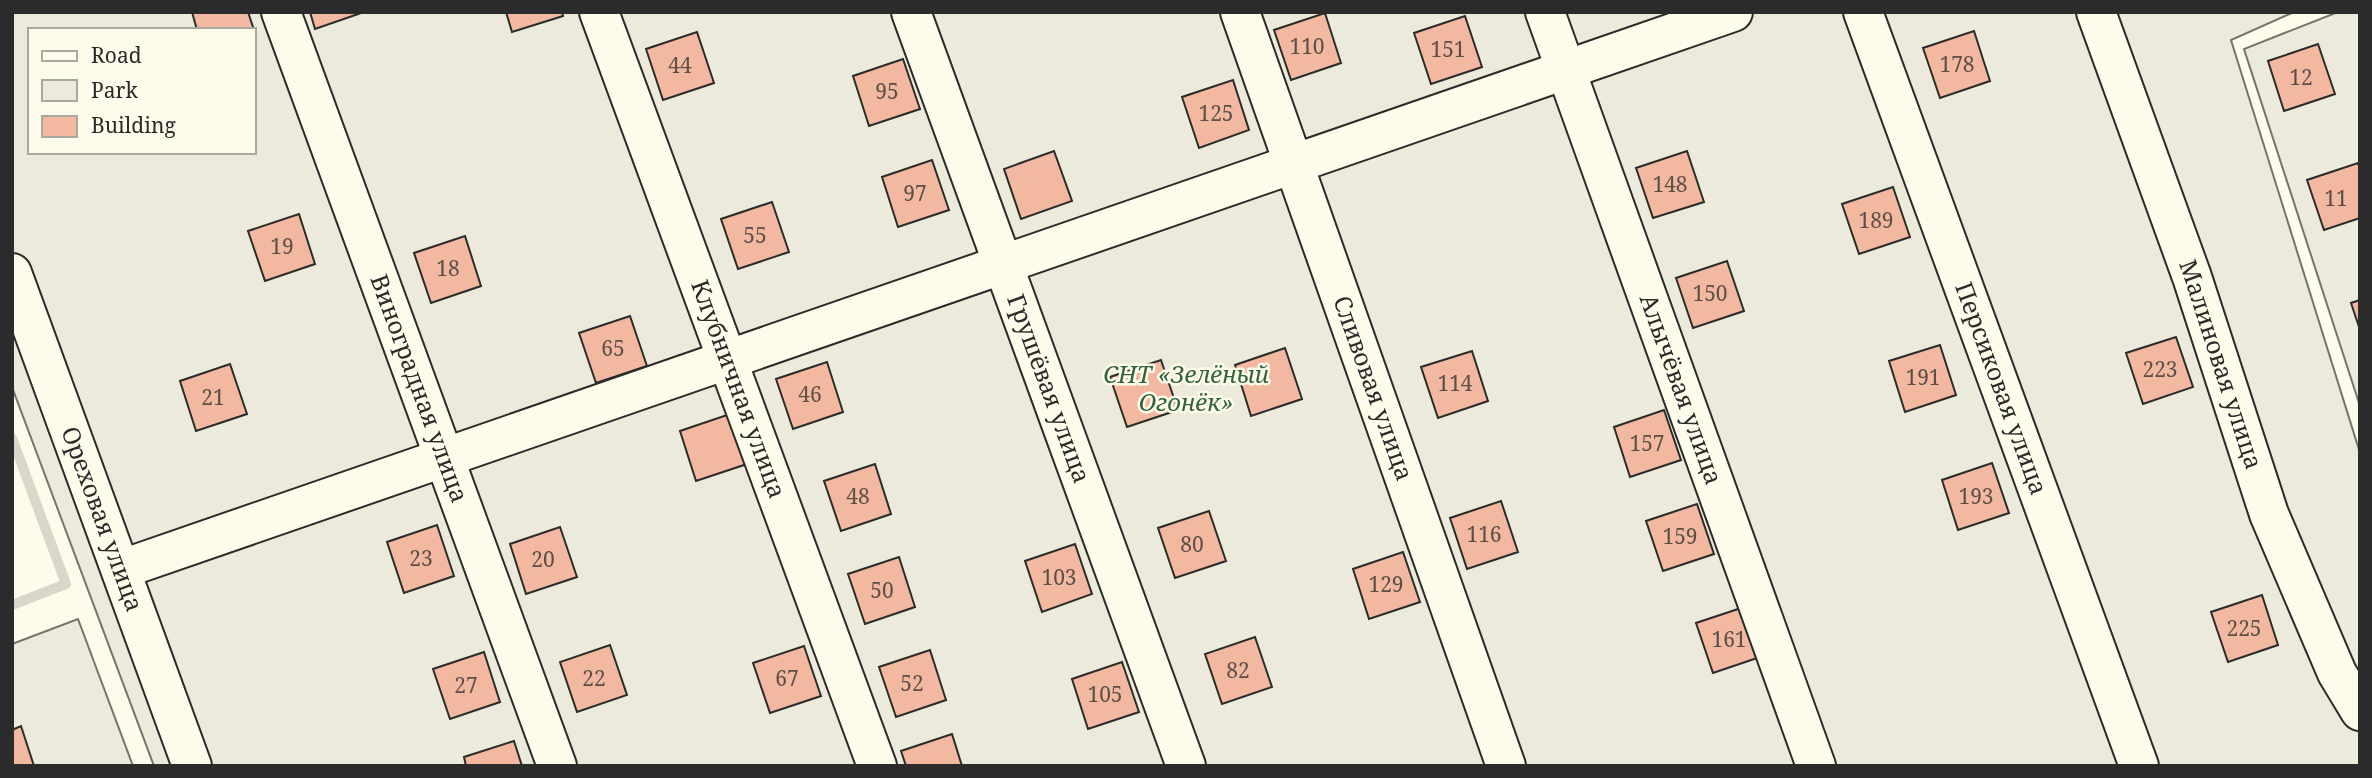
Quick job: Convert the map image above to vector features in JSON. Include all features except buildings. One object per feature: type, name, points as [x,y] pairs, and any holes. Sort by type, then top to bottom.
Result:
[{"type":"street","name":"Виноградная улица","points":[[281,12],[557,766]]},
{"type":"street","name":"Клубничная улица","points":[[599,12],[877,766]]},
{"type":"street","name":"Грушёвая улица","points":[[911,12],[1186,766]]},
{"type":"street","name":"Сливовая улица","points":[[1240,12],[1506,766]]},
{"type":"street","name":"Алычёвая улица","points":[[1545,12],[1816,766]]},
{"type":"street","points":[[122,569],[1733,12]]},
{"type":"street","name":"Персиковая улица","points":[[1863,12],[2139,766]]},
{"type":"street","name":"Малиновая улица","points":[[2096,12],[2192,277],[2269,514],[2337,673],[2360,710]]},
{"type":"street","name":"Ореховая улица","points":[[12,273],[192,766]]},
{"type":"green space","name":"СНТ «Зелёный Огонёк»","points":[[12,12],[2294,12],[2231,40],[2360,453],[2360,766],[154,766],[12,387]]},
{"type":"green space","points":[[2338,12],[2360,12],[2360,406],[2244,49]]},
{"type":"green space","points":[[78,619],[133,766],[12,766],[12,644]]},
{"type":"waterway","points":[[12,438],[66,584],[12,605]]}]
